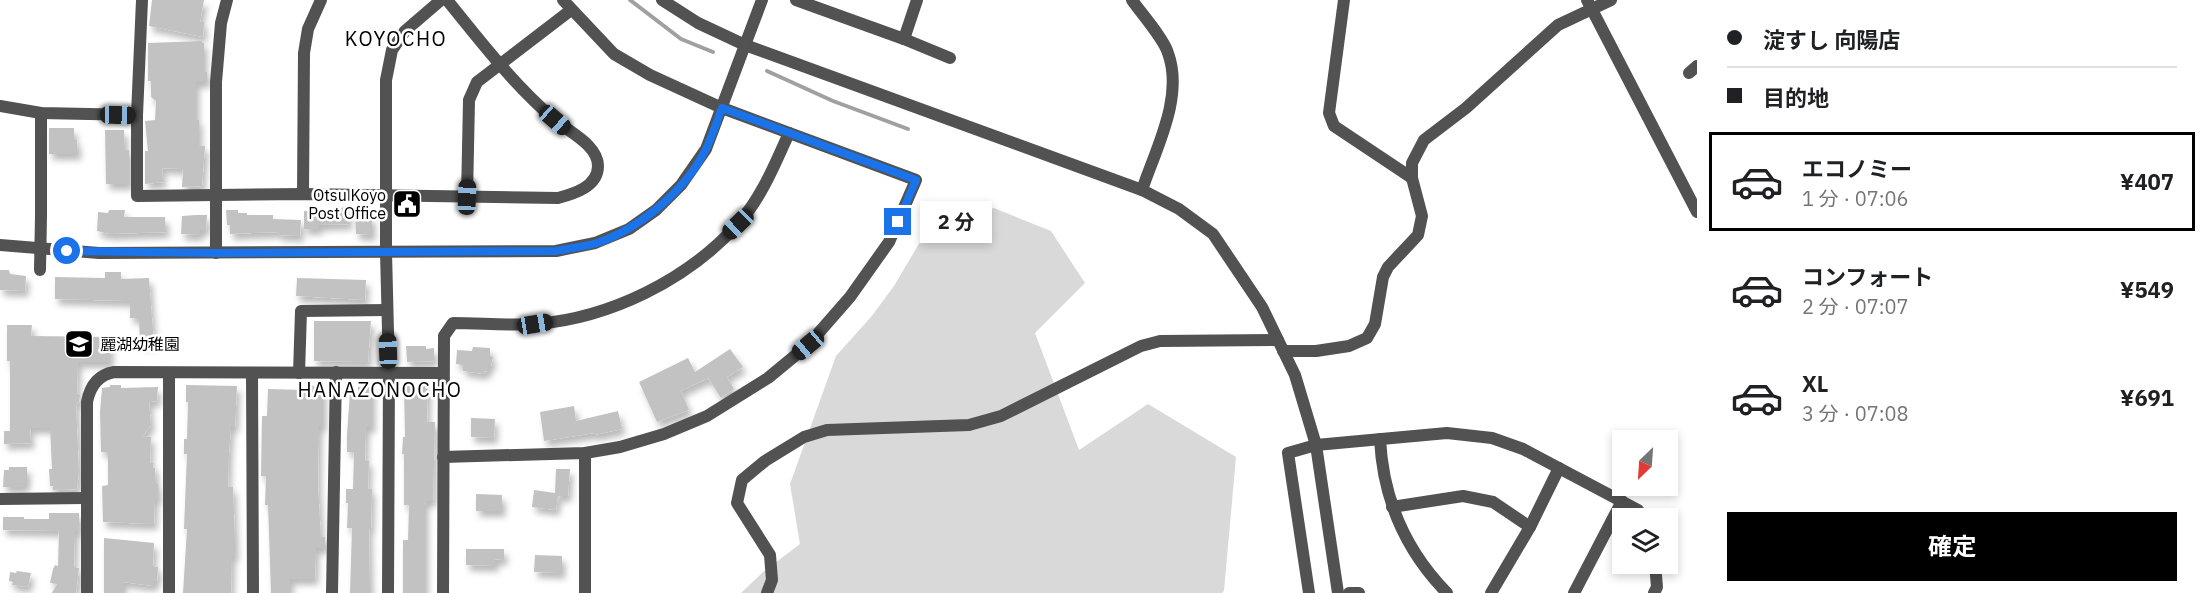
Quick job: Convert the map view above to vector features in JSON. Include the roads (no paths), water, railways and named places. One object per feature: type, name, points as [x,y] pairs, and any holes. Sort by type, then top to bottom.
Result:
[{"type":"street","points":[[142,0],[137,115],[137,196],[303,194],[558,198],[580,192],[592,181],[598,168],[596,155],[583,141],[567,131],[530,98],[447,0]]},
{"type":"street","points":[[216,253],[216,82],[221,23],[227,0]]},
{"type":"street","points":[[303,194],[303,53],[308,29],[321,0]]},
{"type":"street","points":[[388,593],[389,371],[386,80],[392,50],[405,30],[441,0]]},
{"type":"street","points":[[662,0],[698,23],[745,45],[1142,190],[1179,209],[1214,234],[1262,307],[1294,375],[1316,445],[1338,593]]},
{"type":"street","points":[[0,245],[99,253],[216,253],[556,251],[595,243],[629,229],[656,210],[681,185],[706,149],[762,0]]},
{"type":"street","points":[[796,0],[950,58]]},
{"type":"street","points":[[904,39],[917,0]]},
{"type":"street","points":[[1132,0],[1168,52],[1174,87],[1165,123],[1142,190]]},
{"type":"street","points":[[1344,0],[1329,113],[1334,126],[1412,178]]},
{"type":"street","points":[[767,593],[772,580],[770,555],[737,503],[739,489],[742,480],[765,461],[804,437],[828,430],[969,425],[1001,416],[1141,346],[1160,341],[1281,345],[1316,351],[1349,346],[1367,338],[1375,324],[1383,277],[1388,267],[1418,235],[1422,216],[1412,178],[1412,163],[1424,140],[1474,101],[1558,25],[1589,5],[1611,0]]},
{"type":"street","points":[[443,458],[585,453],[620,447],[664,434],[707,416],[768,378],[808,345],[850,297],[889,242],[916,180],[722,108],[650,75],[614,54],[567,5],[500,65],[477,82],[469,100],[467,197]]},
{"type":"street","points":[[1589,5],[1697,212]]},
{"type":"street","points":[[0,106],[40,113],[137,115]]},
{"type":"street","points":[[40,113],[40,270]]},
{"type":"street","points":[[443,593],[444,336],[453,323],[535,324],[581,317],[626,303],[662,284],[706,254],[738,224],[769,177],[789,133]]},
{"type":"street","points":[[299,373],[301,311],[387,310]]},
{"type":"street","points":[[87,593],[87,402],[94,384],[103,375],[114,372],[252,374],[389,371],[443,373]]},
{"type":"street","points":[[332,593],[336,372]]},
{"type":"street","points":[[169,373],[169,593]]},
{"type":"street","points":[[252,374],[254,593]]},
{"type":"street","points":[[1310,593],[1288,453],[1316,445],[1446,433],[1492,438],[1522,449],[1634,508]]},
{"type":"street","points":[[1380,439],[1382,470],[1392,507],[1406,540],[1429,575],[1447,593]]},
{"type":"street","points":[[585,453],[585,593]]},
{"type":"street","points":[[1491,593],[1530,527],[1559,468]]},
{"type":"street","points":[[1392,507],[1463,496],[1493,502],[1530,527]]},
{"type":"street","points":[[0,499],[86,498]]},
{"type":"street","points":[[1574,593],[1622,501]]},
{"type":"street","points":[[1654,593],[1657,587],[1656,574]]},
{"type":"street","points":[[1349,593],[1359,593]]},
{"type":"waterway","points":[[630,0],[681,39],[713,52]]},
{"type":"waterway","points":[[767,71],[833,101],[908,129]]},
{"type":"place","name":"Otsu Koyo Post Office","points":[[407,204]]},
{"type":"place","name":"麗湖幼稚園","points":[[79,344]]},
{"type":"district","name":"KOYOCHO","points":[[396,39]]},
{"type":"district","name":"HANAZONOCHO","points":[[380,390]]}]
